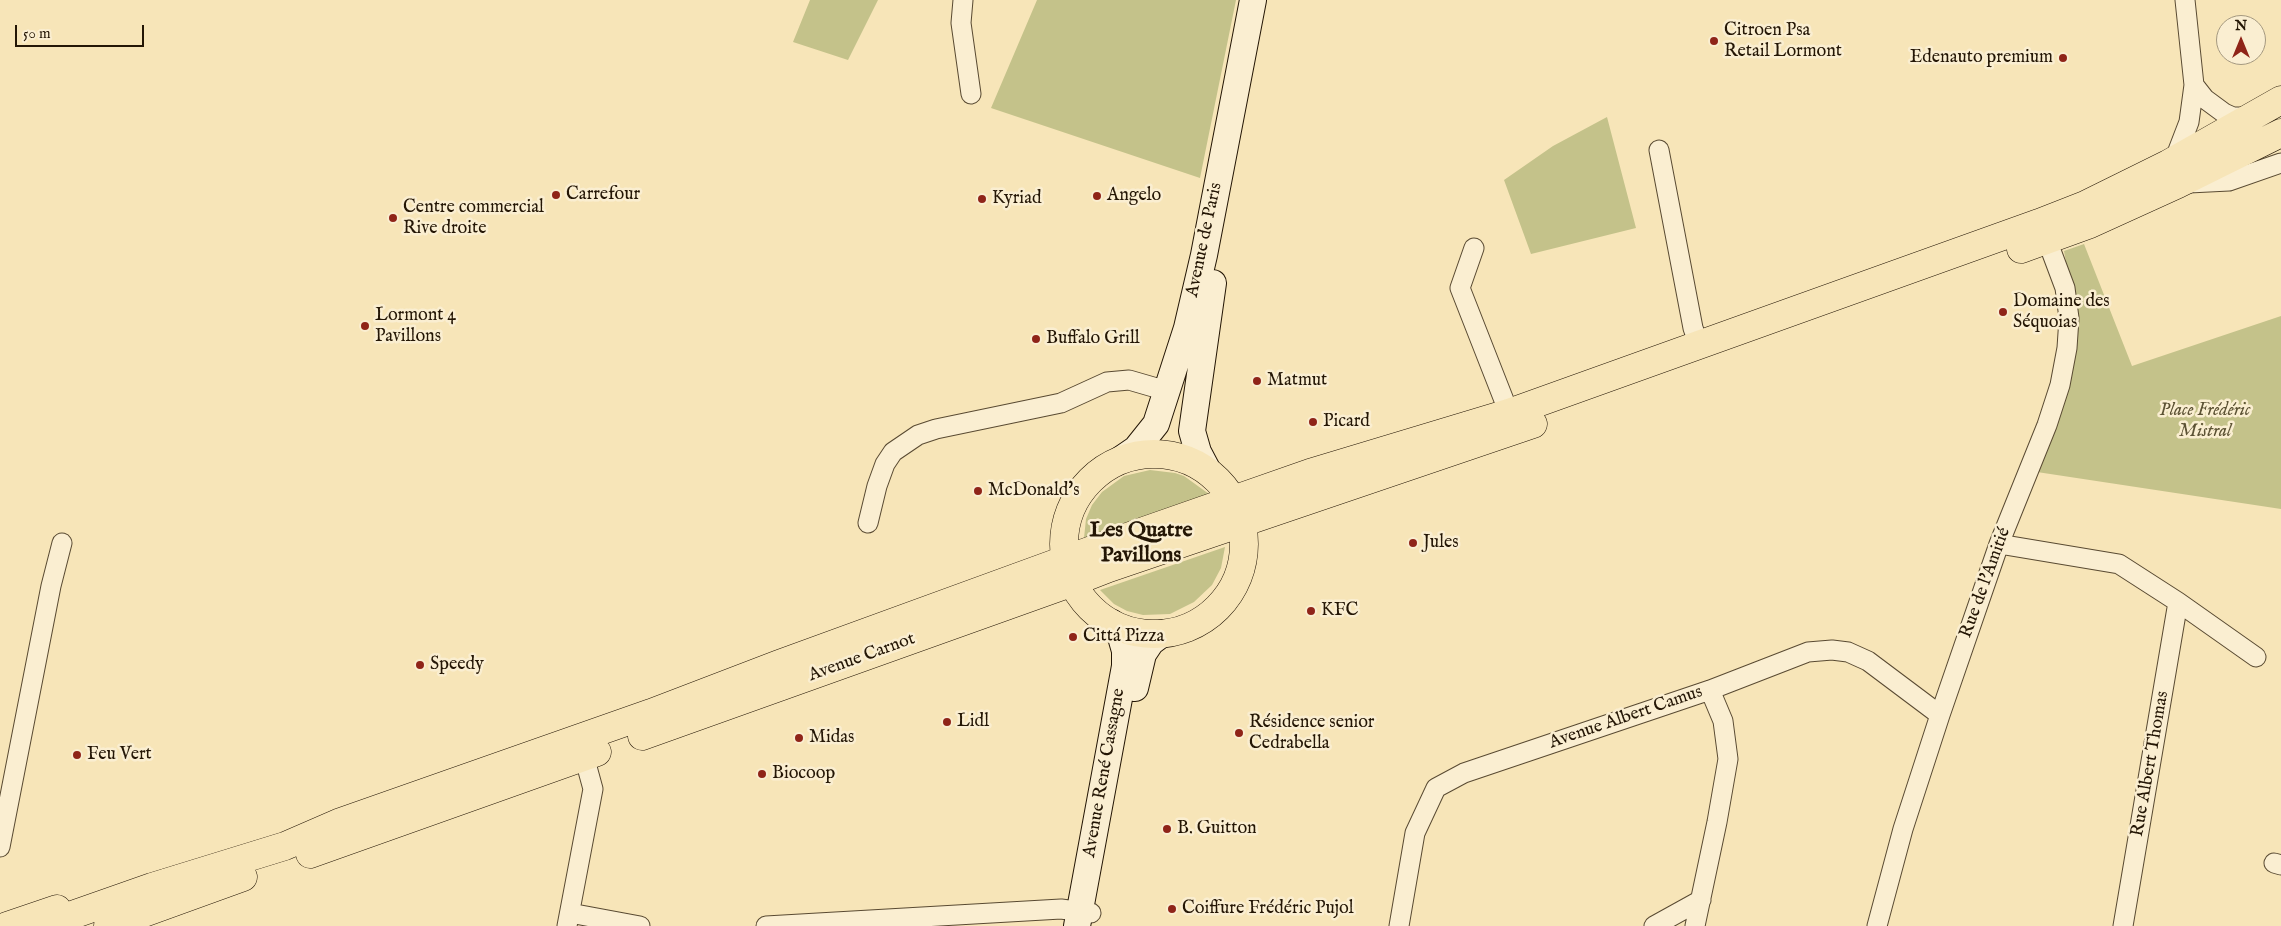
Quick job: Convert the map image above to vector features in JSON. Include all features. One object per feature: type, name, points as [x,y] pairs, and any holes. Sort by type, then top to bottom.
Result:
[{"type":"main road","name":"Avenue de Paris","points":[[1117,462],[1136,448],[1148,436],[1156,424],[1187,328],[1204,255],[1253,0]]},
{"type":"main road","name":"Avenue de Paris","points":[[1208,471],[1198,452],[1192,428],[1211,296],[1266,0]]},
{"type":"main road","points":[[1238,512],[1515,430],[2090,224],[2176,173],[2253,117],[2281,100]]},
{"type":"main road","points":[[1238,512],[1310,473],[1509,413],[2176,173],[2281,133]]},
{"type":"main road","points":[[1164,454],[1187,460],[1208,471],[1222,485],[1238,512],[1244,538],[1241,568],[1227,596],[1206,618],[1178,630],[1163,633],[1145,633],[1112,623],[1089,606],[1070,571],[1066,530],[1075,502],[1093,478],[1117,462],[1140,455],[1164,454]]},
{"type":"main road","name":"Avenue Carnot","points":[[290,860],[584,756],[1070,571],[1144,531],[1238,512]]},
{"type":"main road","name":"Avenue Carnot","points":[[338,824],[651,713],[779,664],[1070,571],[1138,558],[1238,512]]},
{"type":"main road","name":"Avenue René Cassagne","points":[[1085,919],[1125,666],[1125,651],[1121,637],[1112,623]]},
{"type":"main road","name":"Avenue René Cassagne","points":[[1085,919],[1139,667],[1144,653],[1151,642],[1163,633]]},
{"type":"main road","points":[[7,926],[149,876],[338,824]]},
{"type":"main road","points":[[41,926],[152,887],[285,846],[338,824]]},
{"type":"main road","points":[[76,926],[157,897],[290,860]]},
{"type":"main road","points":[[108,926],[290,860]]},
{"type":"street","points":[[963,0],[961,22],[971,94]]},
{"type":"street","points":[[2185,0],[2194,85],[2188,122],[2176,173],[2229,181],[2281,163]]},
{"type":"street","points":[[2194,85],[2204,99],[2224,113],[2233,116],[2253,117]]},
{"type":"street","points":[[1659,150],[1693,328],[1699,345]]},
{"type":"street","name":"Rue de l'Amitié","points":[[1877,926],[1903,829],[1940,716],[1999,544],[2048,425],[2060,385],[2067,348],[2069,318],[2065,288],[2048,240]]},
{"type":"street","points":[[1474,248],[1460,288],[1509,413]]},
{"type":"street","points":[[868,523],[884,464],[893,452],[918,435],[944,427],[1062,404],[1107,382],[1129,380],[1167,391]]},
{"type":"street","points":[[0,848],[51,586],[62,543]]},
{"type":"street","points":[[1999,544],[2119,564],[2256,656]]},
{"type":"street","name":"Rue Albert Thomas","points":[[2123,926],[2178,602]]},
{"type":"street","name":"Avenue Albert Camus","points":[[1399,926],[1415,834],[1436,788],[1464,773],[1710,690],[1808,652],[1832,650],[1848,652],[1868,661],[1940,716]]},
{"type":"street","points":[[1695,926],[1728,759],[1723,722],[1710,690]]},
{"type":"street","points":[[584,756],[593,789],[569,919],[640,926]]},
{"type":"street","points":[[1654,926],[1701,900]]},
{"type":"street","points":[[766,926],[1061,909],[1085,919]]},
{"type":"green space","points":[[810,0],[878,0],[848,60],[793,42]]},
{"type":"green space","points":[[1037,0],[1236,0],[1200,178],[991,108]]},
{"type":"green space","points":[[1607,117],[1636,228],[1531,254],[1504,180],[1553,146]]},
{"type":"green space","name":"Place Frédéric Mistral","points":[[2084,244],[2132,366],[2281,316],[2281,509],[2037,472],[2077,323],[2064,251]]},
{"type":"green space","points":[[1150,470],[1184,476],[1209,494],[1084,538],[1086,519],[1092,505],[1102,492],[1124,476]]},
{"type":"green space","points":[[1225,547],[1221,568],[1212,585],[1194,602],[1170,614],[1143,615],[1127,611],[1114,604],[1100,590]]},
{"type":"place","name":"Citroen Psa Retail Lormont","points":[[1714,41]]},
{"type":"place","name":"Edenauto premium","points":[[2063,58]]},
{"type":"place","name":"Carrefour","points":[[556,195]]},
{"type":"place","name":"Angelo","points":[[1097,196]]},
{"type":"place","name":"Kyriad","points":[[982,199]]},
{"type":"place","name":"Centre commercial Rive droite","points":[[393,218]]},
{"type":"place","name":"Domaine des Séquoias","points":[[2003,312]]},
{"type":"place","name":"Lormont 4 Pavillons","points":[[365,326]]},
{"type":"place","name":"Buffalo Grill","points":[[1036,339]]},
{"type":"place","name":"Matmut","points":[[1257,381]]},
{"type":"place","name":"Picard","points":[[1313,422]]},
{"type":"place","name":"McDonald's","points":[[978,491]]},
{"type":"place","name":"Jules","points":[[1413,543]]},
{"type":"place","name":"KFC","points":[[1311,611]]},
{"type":"place","name":"Cittá Pizza","points":[[1073,637]]},
{"type":"place","name":"Speedy","points":[[420,665]]},
{"type":"place","name":"Lidl","points":[[947,722]]},
{"type":"place","name":"Résidence senior Cedrabella","points":[[1239,733]]},
{"type":"place","name":"Midas","points":[[799,738]]},
{"type":"place","name":"Feu Vert","points":[[77,755]]},
{"type":"place","name":"Biocoop","points":[[762,774]]},
{"type":"place","name":"B. Guitton","points":[[1167,829]]},
{"type":"place","name":"Coiffure Frédéric Pujol","points":[[1172,909]]},
{"type":"district","name":"Les Quatre Pavillons","points":[[1141,544]]}]
